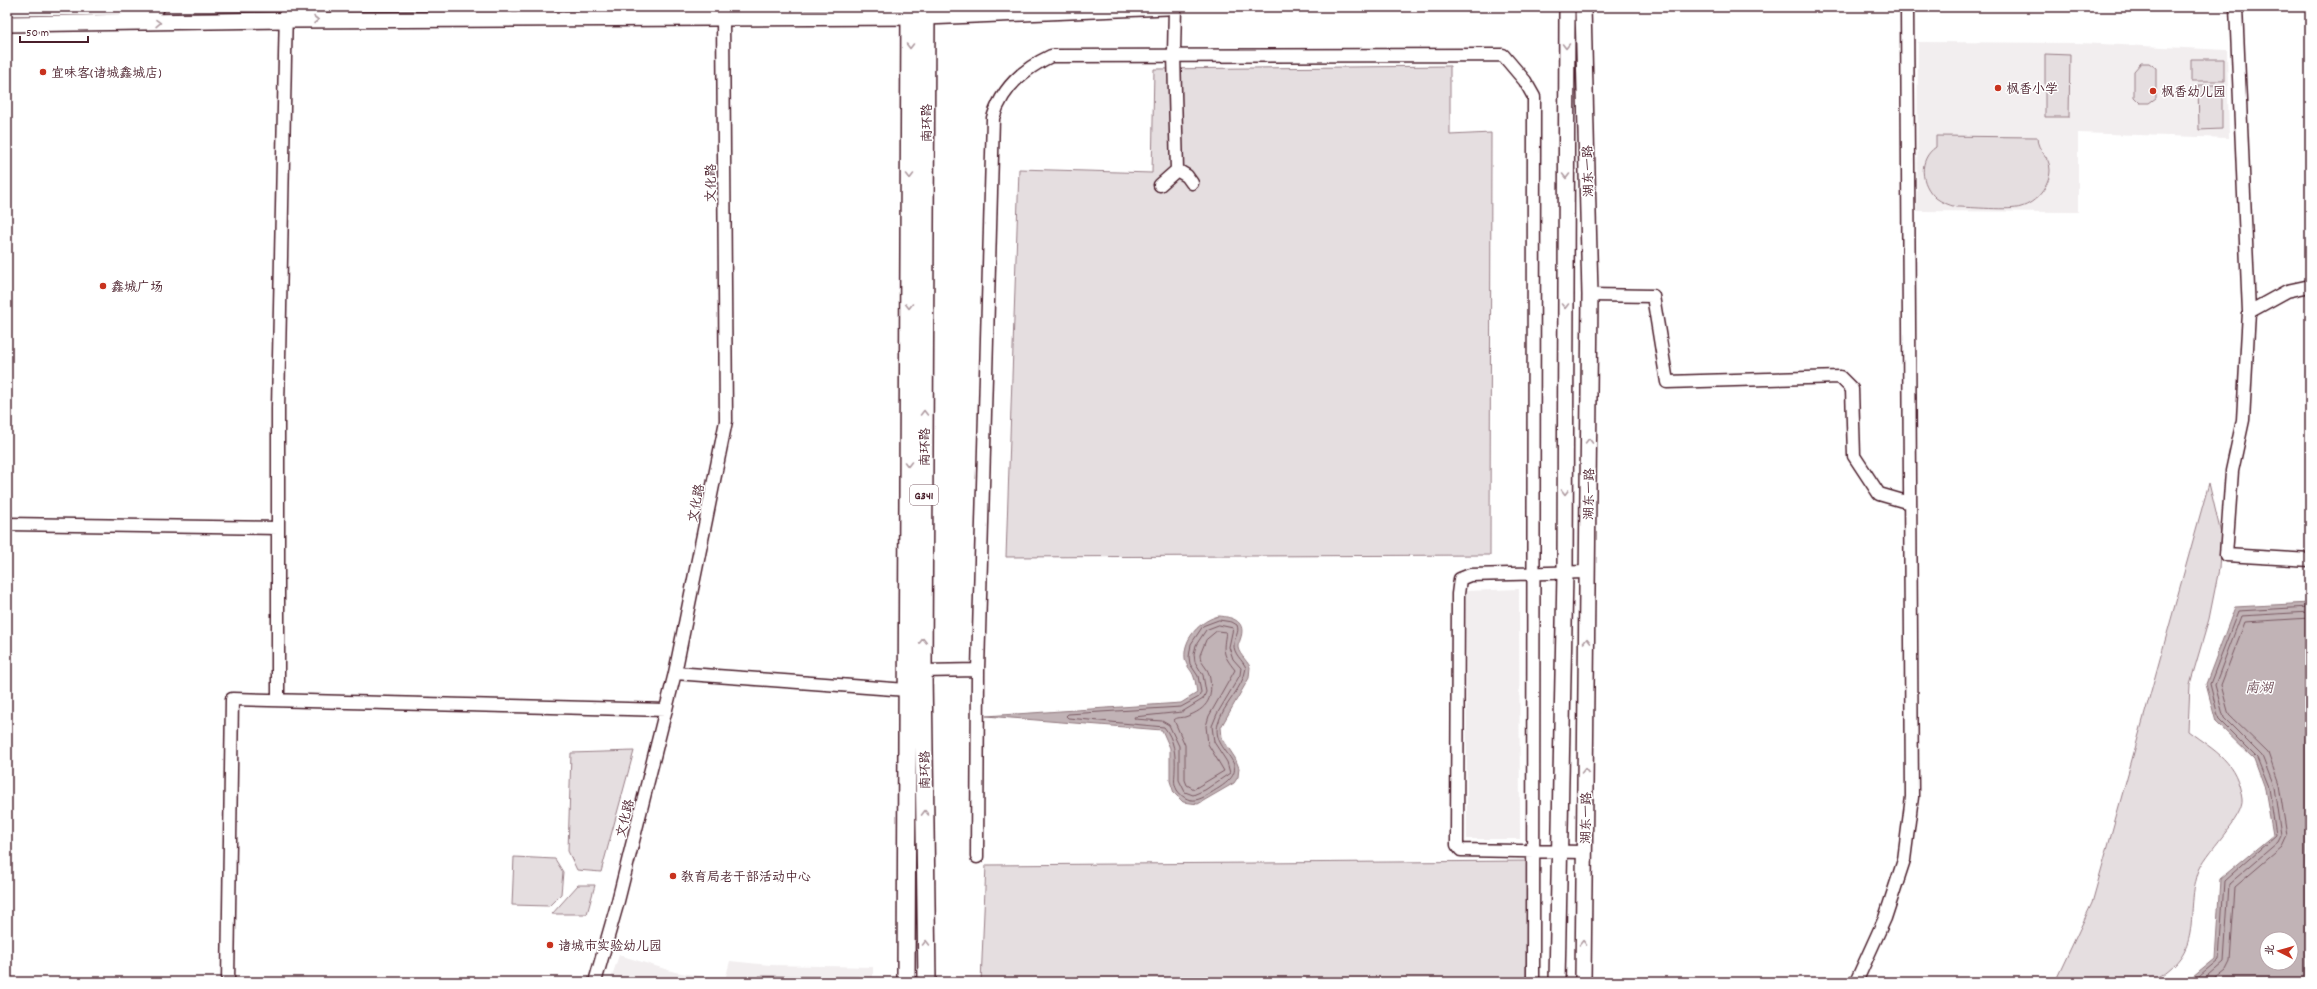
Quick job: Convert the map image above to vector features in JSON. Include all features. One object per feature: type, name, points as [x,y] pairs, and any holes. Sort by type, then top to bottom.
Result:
[{"type":"highway","name":"南环路","points":[[918,12],[927,982]]},
{"type":"highway","name":"南环路","points":[[906,982],[907,690],[918,12]]},
{"type":"main road","points":[[7,8],[157,7]]},
{"type":"main road","points":[[7,24],[113,24],[286,13],[723,17],[1167,7]]},
{"type":"main road","name":"湖东一路","points":[[1557,982],[1564,573],[1566,7]]},
{"type":"main road","name":"湖东一路","points":[[1583,7],[1590,295],[1583,982]]},
{"type":"street","points":[[113,7],[113,24]]},
{"type":"street","points":[[1175,7],[1174,54],[1177,170]]},
{"type":"street","points":[[1856,982],[1885,918],[1904,860],[1909,834],[1912,797],[1907,7]]},
{"type":"street","points":[[2236,7],[2249,312],[2243,420],[2232,471],[2226,554],[2310,560]]},
{"type":"street","points":[[278,699],[278,408],[286,13]]},
{"type":"street","name":"文化路","points":[[595,982],[617,905],[675,673],[726,421],[723,17]]},
{"type":"street","points":[[977,858],[978,670],[993,118],[996,106],[1007,88],[1020,74],[1035,63],[1051,56],[1174,54],[1503,55],[1525,81],[1534,98],[1535,573],[1533,982]]},
{"type":"street","points":[[1177,170],[1187,176],[1192,183]]},
{"type":"street","points":[[1160,185],[1177,170]]},
{"type":"street","points":[[2249,312],[2287,292],[2310,286]]},
{"type":"street","points":[[1590,295],[1653,296],[1667,382],[1840,377],[1852,389],[1854,456],[1879,494],[1910,503]]},
{"type":"street","points":[[7,524],[278,528]]},
{"type":"street","points":[[1584,852],[1461,850],[1457,845],[1458,602],[1460,579],[1470,574],[1587,572]]},
{"type":"street","points":[[923,671],[978,670]]},
{"type":"street","points":[[675,673],[907,690]]},
{"type":"street","points":[[228,982],[232,699],[666,710]]},
{"type":"shaded area","name":"枫香小学","points":[[1918,42],[2079,43],[2227,50],[2229,138],[2078,133],[2078,212],[1917,211]]},
{"type":"shaded area","points":[[2045,54],[2070,55],[2069,117],[2045,117]]},
{"type":"shaded area","points":[[2191,59],[2224,59],[2224,81],[2191,81]]},
{"type":"shaded area","points":[[2141,63],[2149,63],[2156,68],[2156,98],[2149,103],[2140,103],[2134,97],[2134,71]]},
{"type":"shaded area","points":[[1450,66],[1450,135],[1491,133],[1490,555],[1006,557],[1019,169],[1152,173],[1154,69]]},
{"type":"shaded area","points":[[2198,85],[2222,85],[2222,129],[2199,130]]},
{"type":"shaded area","points":[[1936,136],[2037,137],[2039,146],[2049,165],[2050,170],[2048,182],[2037,198],[2027,205],[2016,208],[1999,209],[1956,207],[1940,201],[1927,186],[1923,172],[1926,158],[1936,147]]},
{"type":"shaded area","points":[[2209,483],[2221,534],[2219,569],[2209,619],[2190,684],[2188,731],[2216,752],[2230,766],[2239,786],[2242,799],[2241,807],[2231,825],[2208,856],[2198,873],[2194,890],[2190,933],[2187,946],[2180,958],[2169,970],[2152,981],[2146,982],[2055,982],[2092,903]]},
{"type":"shaded area","points":[[1519,589],[1520,839],[1467,839],[1466,591]]},
{"type":"shaded area","points":[[634,751],[601,872],[577,870],[568,851],[571,753]]},
{"type":"shaded area","points":[[514,857],[555,859],[563,872],[561,894],[549,906],[512,905]]},
{"type":"shaded area","points":[[1528,861],[1526,982],[981,982],[986,865]]},
{"type":"shaded area","points":[[578,885],[595,885],[587,914],[552,914]]},
{"type":"shaded area","points":[[619,955],[675,972],[725,980],[730,961],[770,965],[873,967],[873,982],[610,982]]},
{"type":"shaded area","points":[[759,976],[859,977],[859,982],[759,982]]},
{"type":"water","name":"南湖","points":[[2310,603],[2310,982],[2187,982],[2215,959],[2220,879],[2273,835],[2265,789],[2254,759],[2216,722],[2206,684],[2235,607]]},
{"type":"water","points":[[1219,616],[1234,619],[1240,625],[1242,634],[1238,648],[1250,667],[1249,678],[1221,727],[1222,738],[1235,758],[1239,768],[1238,777],[1234,783],[1198,804],[1183,802],[1174,793],[1170,781],[1170,748],[1162,730],[986,716],[1181,703],[1197,693],[1194,677],[1185,658],[1185,651],[1190,637],[1194,631],[1206,621]]},
{"type":"place","name":"宜味客(诸城鑫城店)","points":[[43,72]]},
{"type":"place","name":"枫香小学","points":[[1998,88]]},
{"type":"place","name":"枫香幼儿园","points":[[2153,91]]},
{"type":"place","name":"鑫城广场","points":[[103,286]]},
{"type":"place","name":"教育局老干部活动中心","points":[[673,876]]},
{"type":"place","name":"诸城市实验幼儿园","points":[[550,945]]}]
